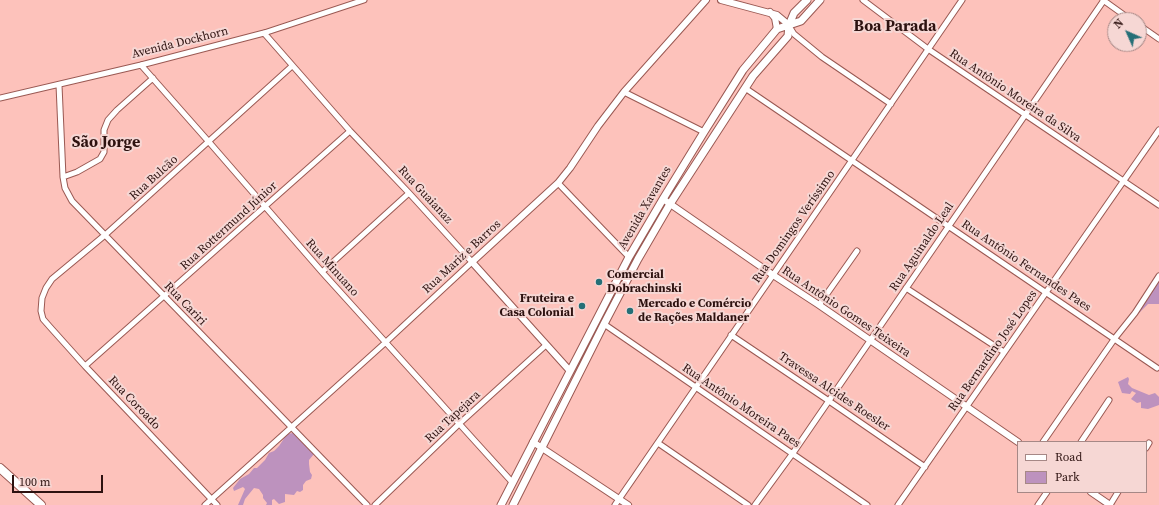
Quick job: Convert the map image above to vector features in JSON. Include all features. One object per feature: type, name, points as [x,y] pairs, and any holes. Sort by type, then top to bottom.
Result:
[{"type":"main road","name":"Avenida Xavantes","points":[[513,505],[604,324],[638,259],[670,204],[744,88],[788,36],[788,25],[794,13],[807,0]]},
{"type":"main road","points":[[777,29],[800,21],[820,0]]},
{"type":"main road","name":"Avenida Xavantes","points":[[501,505],[629,257],[743,70],[777,29]]},
{"type":"main road","points":[[0,468],[41,505]]},
{"type":"street","name":"Avenida Dockhorn","points":[[0,98],[141,65],[264,33],[364,0]]},
{"type":"street","name":"Rua Mariz e Barros","points":[[205,505],[386,342],[558,183],[624,92],[706,0]]},
{"type":"street","points":[[721,0],[777,14],[788,25],[794,34],[822,57],[891,104]]},
{"type":"street","name":"Rua Antônio Moreira da Silva","points":[[863,0],[928,49],[1159,205]]},
{"type":"street","name":"Rua Domingos Veríssimo","points":[[615,505],[962,0]]},
{"type":"street","points":[[1104,0],[1120,12]]},
{"type":"street","name":"Rua Aguinaldo Leal","points":[[755,505],[829,401],[1104,0]]},
{"type":"street","points":[[770,12],[775,18],[777,29]]},
{"type":"street","points":[[1147,31],[1159,39]]},
{"type":"street","name":"Rua Guaianaz","points":[[264,33],[350,132],[409,193],[570,371]]},
{"type":"street","name":"Rua Minuano","points":[[141,65],[322,272],[512,482]]},
{"type":"street","name":"Rua Bulcão","points":[[41,310],[42,298],[52,279],[105,235],[292,66]]},
{"type":"street","points":[[63,177],[77,172],[100,159],[104,152],[104,130],[108,120],[153,78]]},
{"type":"street","name":"Rua Cariri","points":[[58,85],[63,177],[65,188],[72,201],[367,505]]},
{"type":"street","name":"Rua Antônio Fernandes Paes","points":[[744,88],[948,227],[1115,338],[1157,368]]},
{"type":"street","points":[[624,92],[704,132]]},
{"type":"street","name":"Rua Bernardino José Lopes","points":[[898,505],[1159,130]]},
{"type":"street","name":"Rua Rottermund Júnior","points":[[85,366],[350,132]]},
{"type":"street","points":[[558,183],[629,257]]},
{"type":"street","points":[[322,272],[409,193]]},
{"type":"street","name":"Rua Antônio Gomes Teixeira","points":[[663,199],[1017,441]]},
{"type":"street","points":[[819,305],[857,251]]},
{"type":"street","points":[[1044,441],[1159,276]]},
{"type":"street","points":[[906,288],[1004,352]]},
{"type":"street","name":"Rua Coroado","points":[[41,310],[43,319],[85,366],[217,505]]},
{"type":"street","name":"Rua Antônio Moreira Paes","points":[[604,324],[867,505]]},
{"type":"street","name":"Travessa Alcides Roesler","points":[[731,335],[925,467]]},
{"type":"street","name":"Rua Tapejara","points":[[375,505],[459,424],[546,345]]},
{"type":"street","points":[[1082,441],[1109,400]]},
{"type":"street","points":[[533,442],[628,505]]},
{"type":"street","points":[[658,443],[748,505]]},
{"type":"street","points":[[1038,505],[1046,493]]},
{"type":"street","points":[[1092,493],[1110,505],[1117,493]]},
{"type":"green space","points":[[1159,278],[1159,304],[1148,304],[1139,313],[1138,311]]},
{"type":"green space","points":[[1128,377],[1128,384],[1132,388],[1149,395],[1155,393],[1159,397],[1159,405],[1148,409],[1141,408],[1141,402],[1137,403],[1131,399],[1136,393],[1132,391],[1130,394],[1122,393],[1118,382]]},
{"type":"green space","points":[[293,433],[314,454],[309,460],[310,472],[312,475],[311,479],[306,481],[303,485],[303,490],[300,492],[297,491],[294,495],[285,494],[285,502],[279,504],[274,499],[272,500],[272,505],[266,505],[267,503],[259,489],[254,488],[245,499],[243,505],[238,505],[245,489],[243,487],[234,491],[233,488],[240,479],[249,474],[254,468],[257,468],[265,460],[269,453],[274,451],[279,446],[287,434]]},
{"type":"place","name":"Comercial Dobrachinski","points":[[599,282]]},
{"type":"place","name":"Fruteira e Casa Colonial","points":[[582,306]]},
{"type":"place","name":"Mercado e Comércio de Rações Maldaner","points":[[630,311]]},
{"type":"district","name":"Boa Parada","points":[[895,27]]},
{"type":"district","name":"São Jorge","points":[[106,143]]}]
